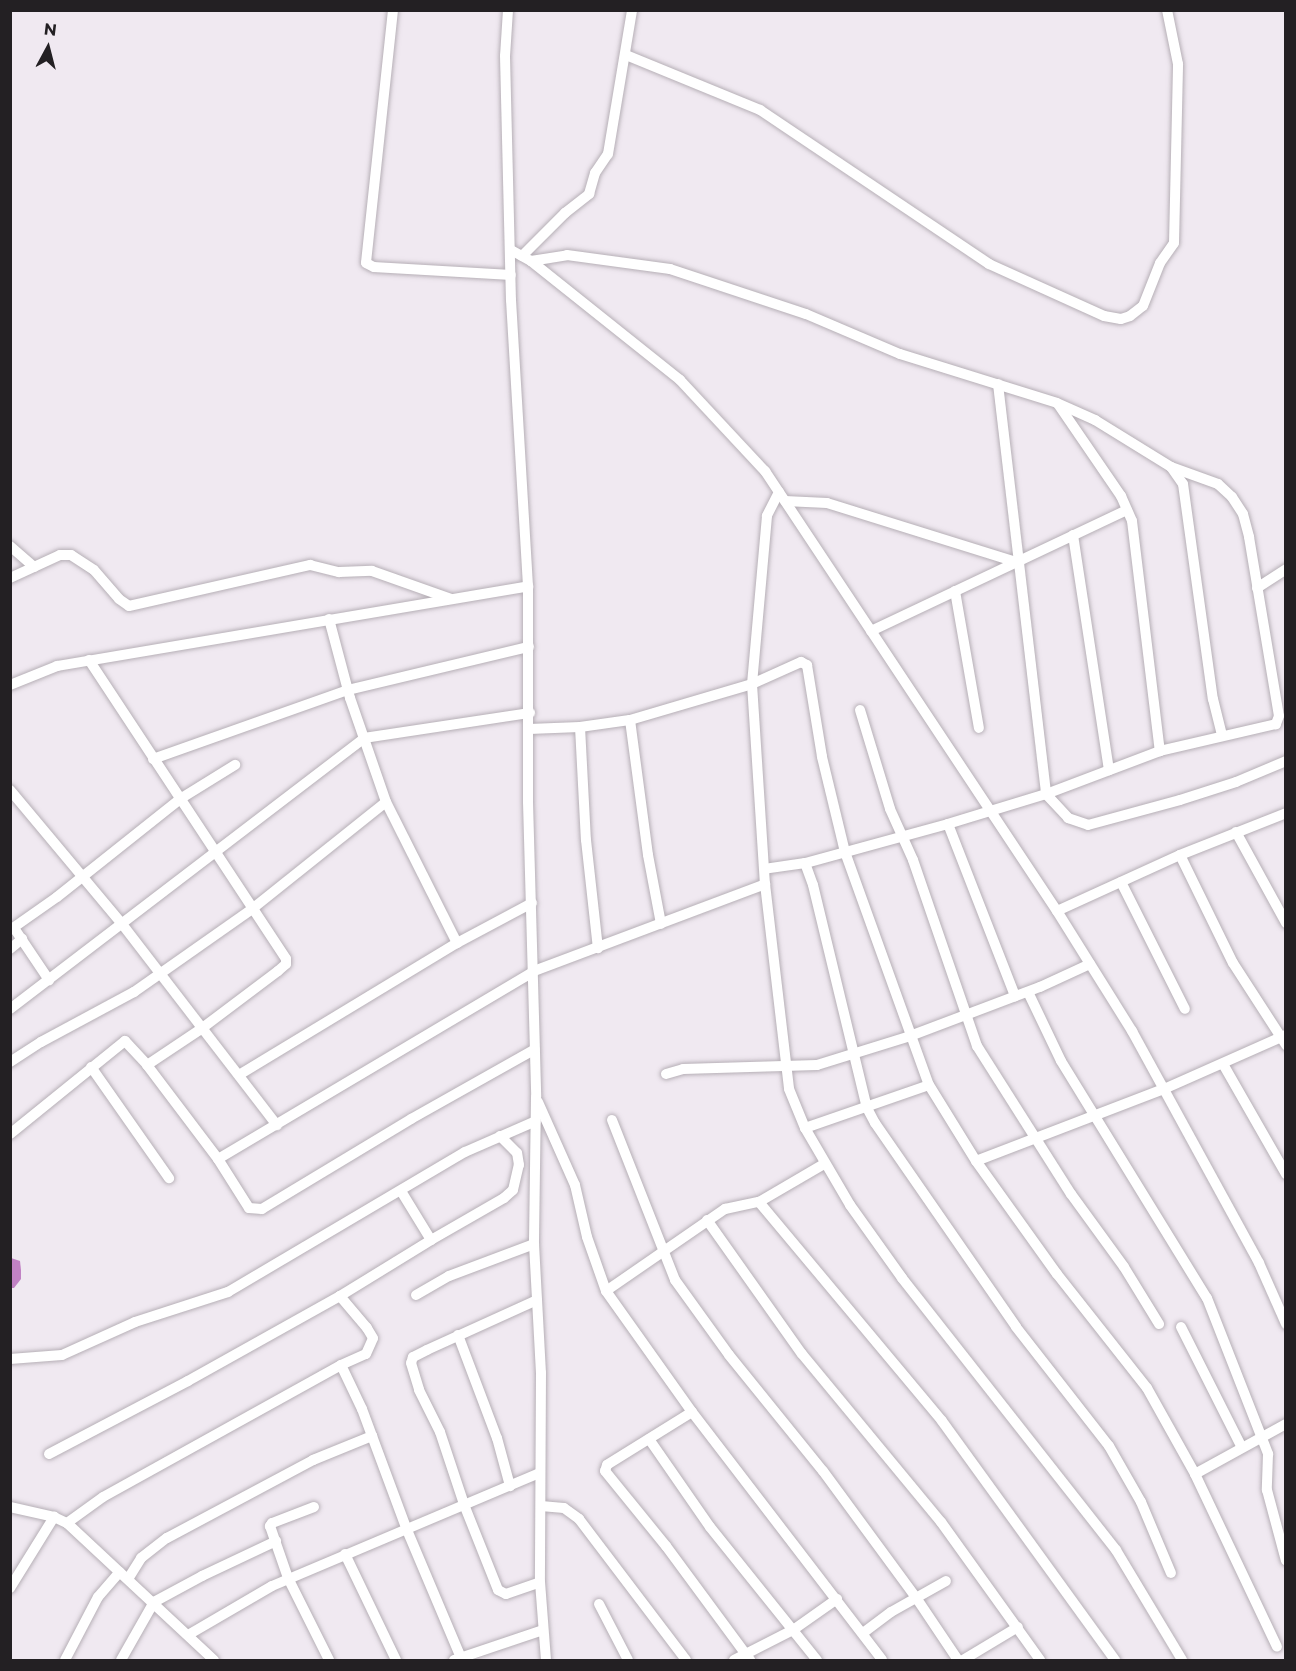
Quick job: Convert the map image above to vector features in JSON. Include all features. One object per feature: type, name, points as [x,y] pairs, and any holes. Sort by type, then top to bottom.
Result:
[{"type":"street","points":[[393,10],[366,263],[374,267],[511,275]]},
{"type":"street","points":[[508,10],[506,56],[511,275],[528,586],[530,713],[528,802],[537,1097],[534,1244],[541,1374],[540,1582],[546,1660]]},
{"type":"street","points":[[526,259],[565,213],[589,194],[595,173],[609,150],[632,10]]},
{"type":"street","points":[[626,55],[760,110],[989,264],[1104,316],[1121,319],[1130,316],[1143,306],[1160,263],[1174,243],[1178,64],[1167,10]]},
{"type":"street","points":[[511,250],[526,259],[680,380],[765,471],[1090,964],[1164,1089],[1259,1263],[1286,1324]]},
{"type":"street","points":[[526,259],[567,255],[670,270],[806,314],[900,354],[1057,403],[1095,420],[1171,466],[1218,484],[1232,497],[1243,514],[1250,537],[1279,720],[1276,724],[1160,751],[1046,794],[903,837],[805,863],[764,869]]},
{"type":"street","points":[[998,384],[1017,562],[1046,794],[1068,818],[1088,825],[1236,782],[1286,761]]},
{"type":"street","points":[[1057,403],[1121,496],[1132,521],[1160,751]]},
{"type":"street","points":[[1171,466],[1183,484],[1213,699],[1222,736]]},
{"type":"street","points":[[782,497],[828,503],[1017,562]]},
{"type":"street","points":[[782,497],[767,516],[752,684],[765,884],[789,1089],[805,1128],[824,1164],[902,1278],[1116,1550],[1182,1660]]},
{"type":"street","points":[[871,631],[1127,510]]},
{"type":"street","points":[[1072,536],[1109,770]]},
{"type":"street","points":[[10,546],[34,567]]},
{"type":"street","points":[[10,578],[60,555],[71,555],[94,570],[119,599],[129,606],[310,565],[339,572],[372,571],[453,600]]},
{"type":"street","points":[[1257,588],[1286,569]]},
{"type":"street","points":[[10,685],[57,666],[528,586]]},
{"type":"street","points":[[955,591],[979,728]]},
{"type":"street","points":[[329,619],[348,690],[386,802],[457,943]]},
{"type":"street","points":[[153,759],[348,690],[529,646]]},
{"type":"street","points":[[89,660],[252,909],[279,944],[286,963],[201,1029],[147,1065]]},
{"type":"street","points":[[529,729],[580,728],[630,720],[752,684],[801,662],[807,665],[822,757],[845,852],[929,1085],[976,1161],[1095,1324],[1147,1388],[1195,1474],[1277,1647]]},
{"type":"street","points":[[860,710],[890,809],[903,837],[977,1046],[1071,1194],[1124,1267],[1159,1324]]},
{"type":"street","points":[[10,1009],[364,738],[530,713]]},
{"type":"street","points":[[630,720],[648,855],[661,924]]},
{"type":"street","points":[[580,728],[586,840],[598,948]]},
{"type":"street","points":[[49,980],[22,939],[12,929],[180,799],[235,765]]},
{"type":"street","points":[[10,790],[122,924],[277,1125]]},
{"type":"street","points":[[10,1062],[41,1042],[134,992],[252,909],[386,802]]},
{"type":"street","points":[[1057,911],[1180,855],[1286,813]]},
{"type":"street","points":[[948,824],[1015,996]]},
{"type":"street","points":[[1236,832],[1286,923]]},
{"type":"street","points":[[976,1161],[1164,1089],[1284,1039],[1233,963],[1180,855]]},
{"type":"street","points":[[805,863],[813,885],[867,1108],[911,1177],[965,1250],[1016,1327],[1109,1446],[1141,1502],[1171,1574]]},
{"type":"street","points":[[1121,882],[1185,1009]]},
{"type":"street","points":[[218,1159],[534,971],[765,884]]},
{"type":"street","points":[[239,1075],[457,943],[532,903]]},
{"type":"street","points":[[10,949],[22,939]]},
{"type":"street","points":[[666,1074],[683,1069],[773,1065],[787,1068],[817,1065],[910,1036],[1028,992],[1090,964]]},
{"type":"street","points":[[1028,992],[1061,1061],[1207,1298],[1270,1460],[1267,1490],[1286,1561]]},
{"type":"street","points":[[10,1134],[124,1041],[147,1065],[218,1159],[249,1208],[262,1209],[421,1113],[536,1049]]},
{"type":"street","points":[[1223,1064],[1286,1174]]},
{"type":"street","points":[[91,1067],[169,1178]]},
{"type":"street","points":[[805,1128],[929,1085]]},
{"type":"street","points":[[537,1097],[575,1185],[587,1237],[606,1291],[692,1412],[882,1660]]},
{"type":"street","points":[[612,1120],[675,1280],[729,1355],[823,1471],[917,1599],[957,1660]]},
{"type":"street","points":[[10,1359],[62,1355],[135,1322],[228,1292],[465,1152],[536,1121]]},
{"type":"street","points":[[49,1454],[188,1381],[340,1296],[504,1198],[513,1190],[519,1165],[517,1154],[500,1136]]},
{"type":"street","points":[[606,1291],[725,1209],[759,1202],[824,1164]]},
{"type":"street","points":[[401,1191],[431,1240]]},
{"type":"street","points":[[759,1202],[942,1421],[1115,1660]]},
{"type":"street","points":[[707,1220],[802,1354],[941,1522],[1040,1660]]},
{"type":"street","points":[[416,1295],[449,1276],[534,1244]]},
{"type":"street","points":[[67,1523],[103,1497],[341,1365],[366,1354],[373,1338],[340,1296]]},
{"type":"street","points":[[537,1300],[413,1357],[411,1363],[419,1390],[440,1432],[465,1507],[498,1590],[506,1594],[540,1582]]},
{"type":"street","points":[[1181,1328],[1242,1446]]},
{"type":"street","points":[[458,1335],[497,1438],[510,1486]]},
{"type":"street","points":[[341,1365],[372,1436],[406,1530],[458,1659],[543,1630]]},
{"type":"street","points":[[692,1412],[607,1465],[605,1471],[666,1546],[747,1657]]},
{"type":"street","points":[[1195,1474],[1242,1446],[1286,1424]]},
{"type":"street","points":[[64,1660],[98,1597],[167,1538],[313,1460],[372,1436]]},
{"type":"street","points":[[649,1439],[710,1527],[817,1660]]},
{"type":"street","points":[[188,1635],[288,1578],[465,1507],[540,1473]]},
{"type":"street","points":[[541,1506],[564,1508],[579,1519],[686,1660]]},
{"type":"street","points":[[10,1507],[54,1517],[67,1523],[214,1660]]},
{"type":"street","points":[[314,1507],[272,1523],[270,1526],[288,1578],[329,1660]]},
{"type":"street","points":[[10,1588],[54,1517]]},
{"type":"street","points":[[121,1660],[154,1602],[276,1541]]},
{"type":"street","points":[[345,1554],[396,1660]]},
{"type":"street","points":[[863,1633],[891,1612],[946,1581]]},
{"type":"street","points":[[734,1660],[747,1657],[793,1630],[837,1599]]},
{"type":"street","points":[[599,1604],[628,1660]]},
{"type":"street","points":[[963,1660],[1018,1627]]},
{"type":"shaded area","points":[[11,1258],[20,1261],[21,1270],[21,1279],[14,1288],[11,1288]]}]
